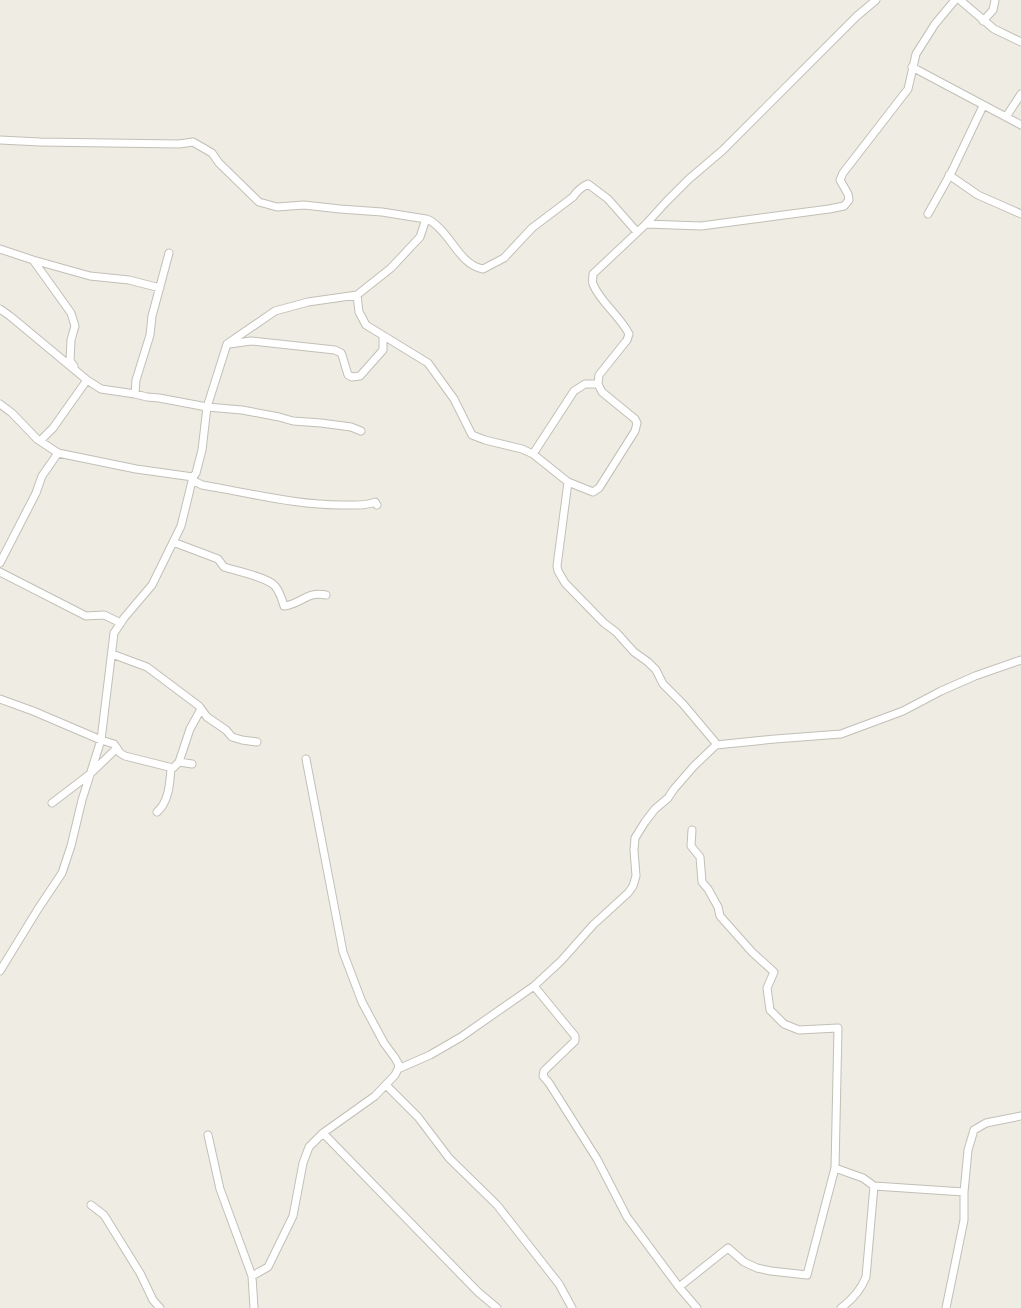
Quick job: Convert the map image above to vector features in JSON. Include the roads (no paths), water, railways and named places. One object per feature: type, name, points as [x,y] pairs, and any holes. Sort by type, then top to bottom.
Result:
[{"type":"street","points":[[357,294],[362,318],[366,326],[428,363],[454,398],[472,435],[485,440],[522,449],[533,454],[568,482],[593,492],[599,488],[636,431],[636,419],[602,392],[598,384],[599,375],[627,340],[629,334],[599,294],[593,283],[593,274],[646,224],[689,179],[722,150],[876,0]]},
{"type":"street","points":[[646,224],[701,226],[844,206],[849,200],[848,194],[840,180],[843,173],[908,89],[916,54],[935,24],[955,0]]},
{"type":"street","points":[[960,0],[994,29],[1021,42]]},
{"type":"street","points":[[983,21],[993,10],[995,0]]},
{"type":"street","points":[[912,67],[1021,126]]},
{"type":"street","points":[[1006,117],[1021,94]]},
{"type":"street","points":[[928,214],[983,106]]},
{"type":"street","points":[[0,140],[179,144],[193,142],[212,153],[218,163],[259,202],[277,207],[304,205],[382,212],[429,219],[444,231],[465,260],[472,266],[483,269],[504,258],[532,228],[574,198],[577,191],[588,184],[608,199],[637,232]]},
{"type":"street","points":[[949,175],[978,194],[1021,214]]},
{"type":"street","points":[[0,971],[62,873],[71,846],[82,800],[101,740],[114,633],[152,585],[181,526],[193,477],[196,473],[202,450],[207,408],[227,344],[275,311],[308,302],[357,294],[391,268],[420,237],[426,219]]},
{"type":"street","points":[[0,249],[90,276],[129,280],[160,288]]},
{"type":"street","points":[[135,394],[136,380],[150,336],[152,316],[168,253]]},
{"type":"street","points":[[33,260],[71,313],[75,326],[71,340],[70,361],[77,372]]},
{"type":"street","points":[[0,309],[77,372],[101,389],[207,408],[242,410],[293,421],[321,423],[351,427],[361,430]]},
{"type":"street","points":[[227,344],[250,342],[335,350],[341,352],[348,375],[355,377],[360,376],[383,350],[383,336]]},
{"type":"street","points":[[40,441],[53,428],[88,380]]},
{"type":"street","points":[[533,454],[574,391],[585,384],[598,384]]},
{"type":"street","points":[[0,404],[12,413],[40,441],[58,453],[136,469],[193,477]]},
{"type":"street","points":[[0,563],[36,493],[42,476],[58,453]]},
{"type":"street","points":[[193,477],[194,481],[202,485],[252,495],[314,504],[370,504],[375,502],[377,505]]},
{"type":"street","points":[[568,482],[557,566],[558,571],[565,583],[604,623],[616,632],[634,652],[656,670],[663,684],[682,704],[716,745]]},
{"type":"street","points":[[173,542],[218,559],[224,567],[244,572],[274,585],[280,594],[284,606],[292,605],[311,594],[318,593],[326,595]]},
{"type":"street","points":[[0,572],[86,616],[104,615],[121,623]]},
{"type":"street","points":[[112,654],[147,667],[181,692],[201,709],[207,717],[226,730],[232,737],[257,742]]},
{"type":"street","points":[[398,1069],[430,1055],[461,1037],[534,986],[561,962],[593,925],[628,893],[633,886],[636,876],[634,850],[635,838],[655,809],[668,798],[694,766],[716,745],[841,734],[904,711],[941,691],[1021,660]]},
{"type":"street","points":[[0,699],[114,744],[120,753],[125,756],[171,768],[174,768],[179,762],[190,729],[201,709]]},
{"type":"street","points":[[52,803],[90,774],[117,748]]},
{"type":"street","points":[[252,1276],[268,1267],[293,1216],[303,1163],[309,1148],[324,1133],[375,1096],[395,1075],[399,1065],[384,1043],[362,1002],[343,952],[306,759]]},
{"type":"street","points":[[179,762],[192,764]]},
{"type":"street","points":[[156,812],[161,808],[167,795],[171,768]]},
{"type":"street","points":[[679,1287],[728,1248],[744,1262],[757,1268],[808,1275],[835,1168],[838,1028],[799,1030],[784,1024],[770,1010],[767,988],[774,972],[752,952],[720,916],[718,907],[708,889],[702,882],[700,857],[691,846],[692,830]]},
{"type":"street","points":[[534,986],[575,1036],[575,1041],[544,1071],[543,1076],[549,1083],[597,1159],[627,1217],[679,1287],[697,1308]]},
{"type":"street","points":[[386,1085],[418,1117],[449,1158],[497,1205],[558,1284],[572,1308]]},
{"type":"street","points":[[946,1308],[964,1220],[964,1192],[968,1150],[974,1130],[986,1123],[1021,1116]]},
{"type":"street","points":[[324,1133],[478,1292],[497,1308]]},
{"type":"street","points":[[208,1135],[220,1189],[252,1276],[254,1308]]},
{"type":"street","points":[[835,1168],[863,1178],[874,1186],[964,1192]]},
{"type":"street","points":[[842,1308],[853,1299],[863,1285],[866,1277],[874,1186]]},
{"type":"street","points":[[91,1205],[104,1215],[140,1273],[153,1300],[160,1308]]}]
